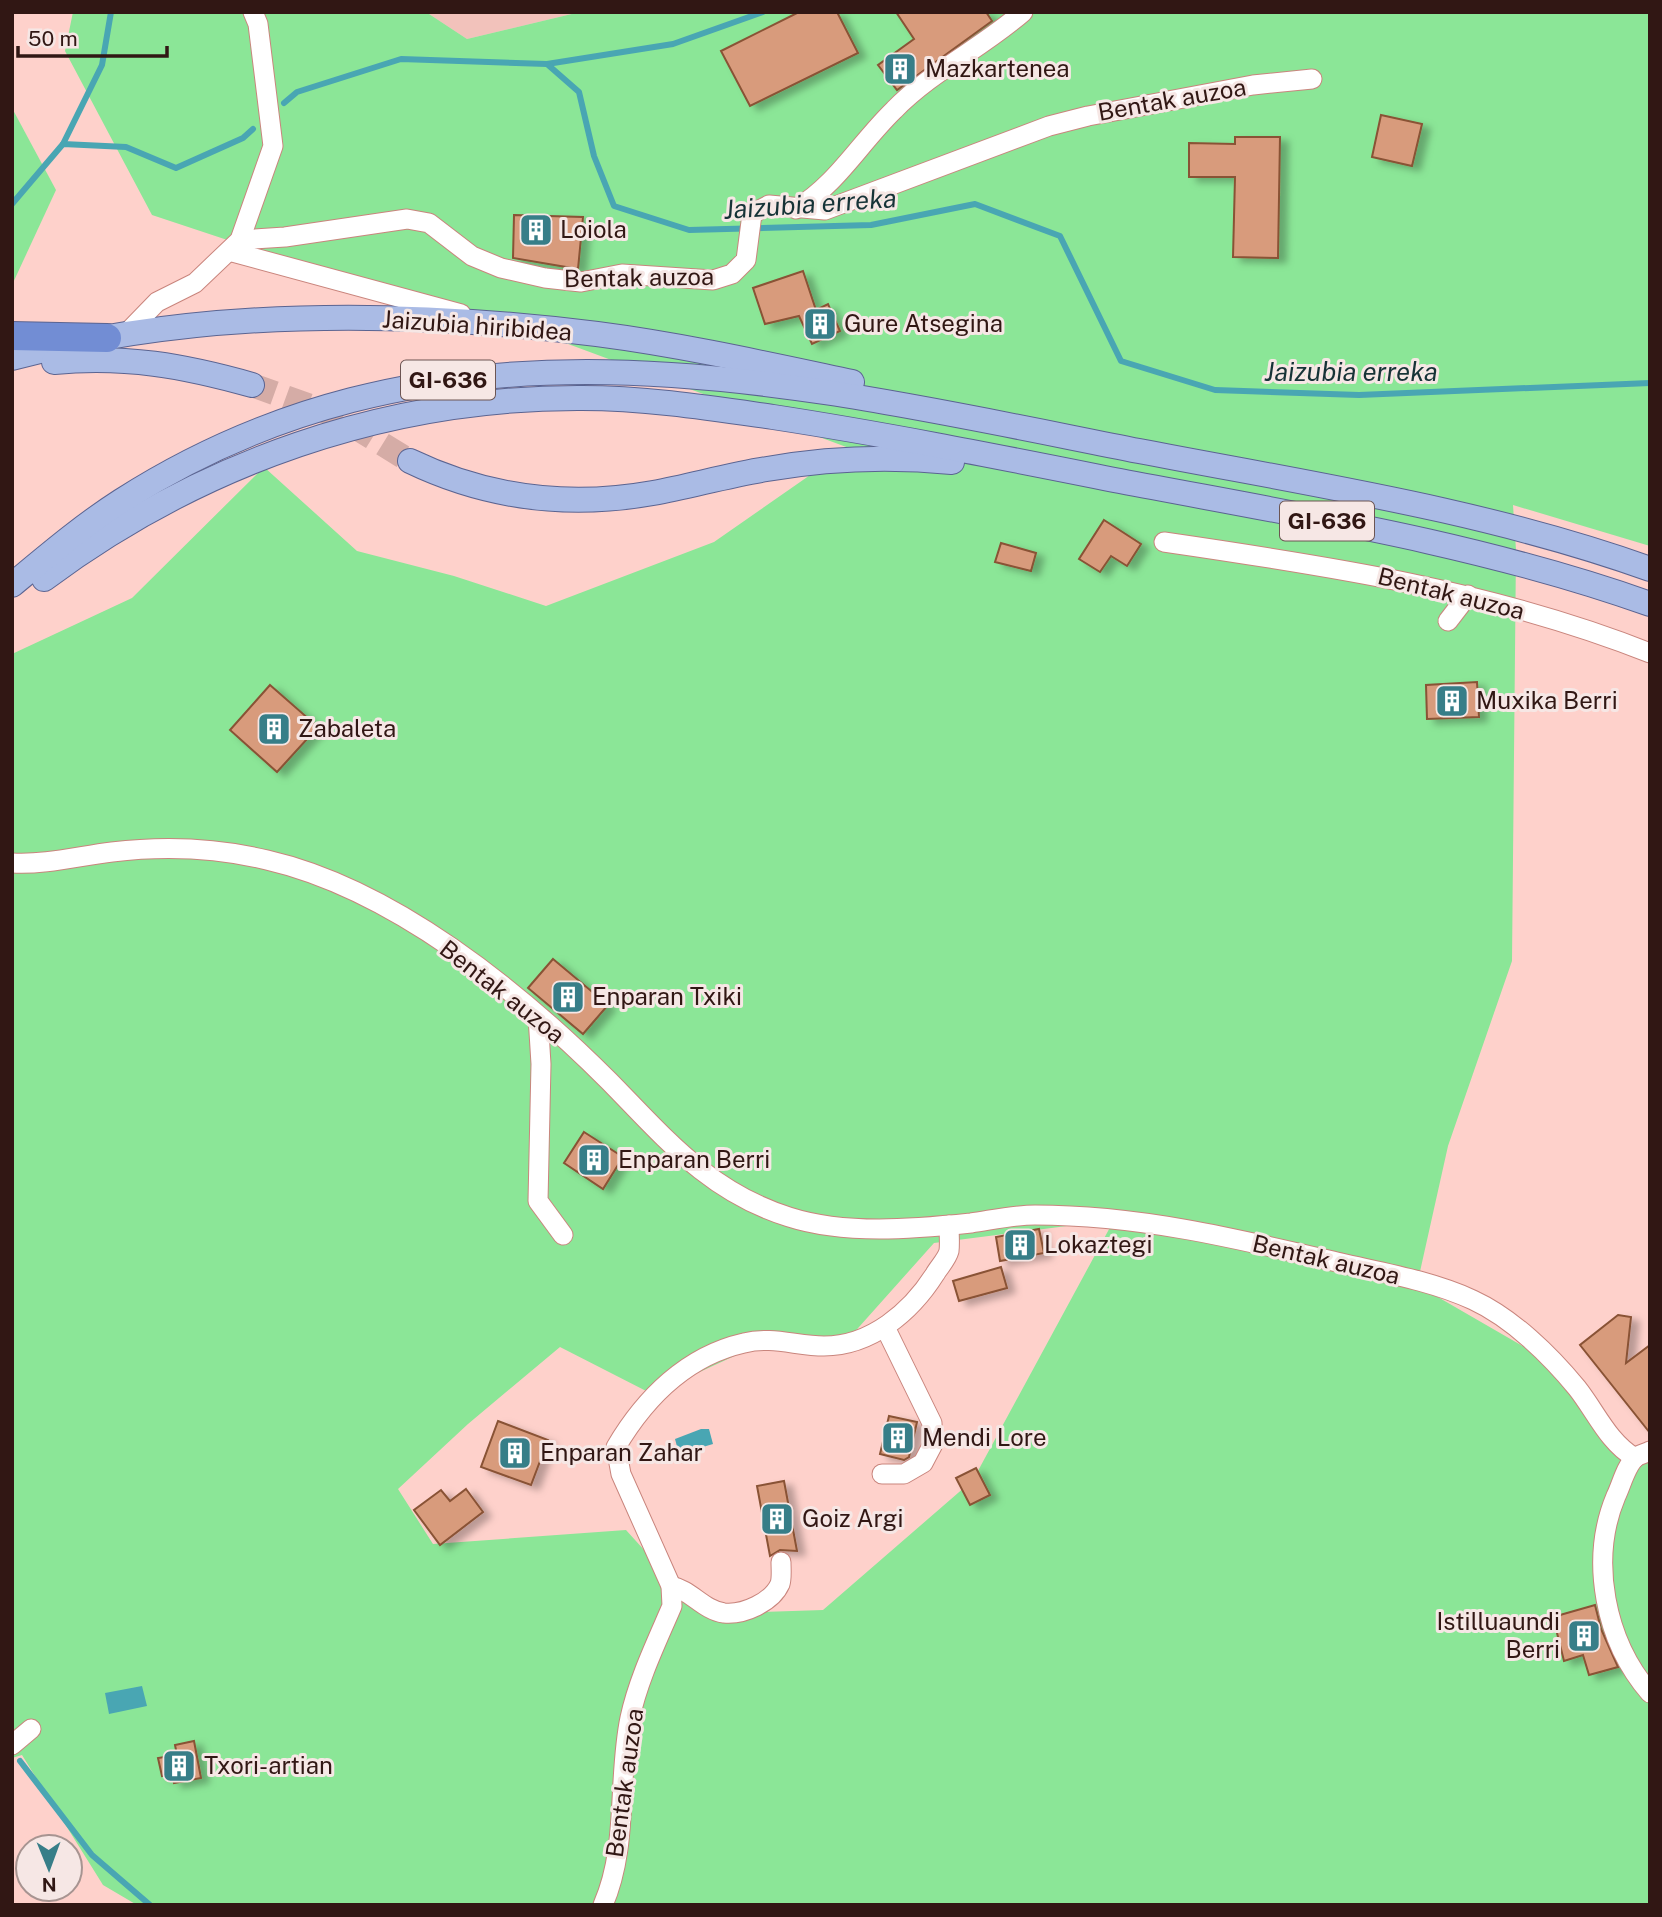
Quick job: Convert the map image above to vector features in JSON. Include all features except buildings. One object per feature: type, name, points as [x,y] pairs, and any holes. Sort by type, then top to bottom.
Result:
[{"type":"highway","points":[[12,336],[116,336]]},
{"type":"main road","name":"Jaizubia hiribidea","points":[[12,358],[116,336],[187,327],[325,318],[494,323],[598,334],[705,352],[901,392],[934,411]]},
{"type":"main road","points":[[12,370],[81,359],[131,360],[170,364],[252,385]]},
{"type":"main road","name":"GI-636","points":[[12,585],[82,528],[122,500],[207,453],[296,417],[366,396],[438,381],[535,371],[632,372],[792,388],[934,411],[1452,512],[1559,539],[1650,569]]},
{"type":"main road","name":"GI-636","points":[[12,602],[92,543],[215,475],[270,453],[348,428],[441,409],[535,399],[653,401],[868,431],[1436,542],[1551,571],[1650,604]]},
{"type":"main road","points":[[410,461],[443,477],[480,488],[519,496],[565,500],[611,499],[653,493],[767,469],[839,459],[885,457],[957,462],[999,457]]},
{"type":"street","points":[[116,336],[158,302],[195,283],[234,245],[273,146],[258,24],[253,12]]},
{"type":"street","points":[[796,209],[821,193],[894,110],[929,78],[992,40],[1023,12]]},
{"type":"street","name":"Bentak auzoa","points":[[234,245],[407,219],[429,223],[472,256],[501,268],[545,278],[581,282],[622,274],[713,280],[732,274],[746,260],[752,214],[769,205],[825,210],[1049,125],[1253,85],[1312,79]]},
{"type":"street","points":[[234,245],[494,323]]},
{"type":"street","name":"Bentak auzoa","points":[[1164,542],[1312,563],[1468,595],[1560,621],[1650,653]]},
{"type":"street","points":[[1448,621],[1468,595]]},
{"type":"street","name":"Bentak auzoa","points":[[12,863],[28,864],[117,851],[186,849],[267,860],[336,883],[413,924],[473,964],[538,1016],[608,1080],[696,1170],[743,1198],[790,1218],[838,1226],[900,1228],[1031,1215],[1142,1220],[1234,1238],[1425,1283],[1475,1300],[1508,1321],[1577,1389],[1624,1452],[1642,1454]]},
{"type":"street","points":[[538,1016],[541,1064],[538,1201],[563,1235]]},
{"type":"street","points":[[781,1562],[781,1582],[771,1598],[750,1608],[724,1613],[703,1604],[685,1589],[671,1586],[621,1474],[616,1447],[632,1420],[653,1394],[697,1361],[744,1343],[771,1340],[825,1346],[855,1342],[885,1327],[910,1307],[949,1252],[949,1225]]},
{"type":"street","points":[[882,1474],[904,1474],[923,1462],[933,1444],[932,1423],[925,1404],[885,1327]]},
{"type":"street","points":[[1642,1454],[1606,1521],[1601,1556],[1607,1600],[1619,1642],[1631,1670],[1650,1693]]},
{"type":"street","name":"Bentak auzoa","points":[[603,1905],[610,1888],[621,1831],[630,1717],[672,1606],[671,1586]]},
{"type":"street","points":[[12,1745],[31,1729]]},
{"type":"shaded area","points":[[426,12],[580,12],[467,39]]},
{"type":"green space","points":[[73,12],[426,12],[467,39],[580,12],[1650,12],[1650,546],[1513,505],[1516,550],[1512,961],[1448,1146],[1417,1285],[1552,1363],[1632,1455],[1650,1443],[1650,1905],[137,1905],[103,1885],[84,1855],[84,1833],[71,1833],[22,1755],[12,1758],[12,654],[132,598],[264,467],[357,551],[454,576],[546,606],[714,542],[849,448],[487,314],[300,264],[152,215],[65,51]],"holes":[[[1114,1220],[973,1480],[823,1610],[702,1614],[626,1530],[433,1544],[398,1489],[468,1424],[560,1347],[652,1394],[756,1346],[834,1355],[934,1243]]]},
{"type":"green space","points":[[12,108],[56,190],[12,285]]},
{"type":"water","points":[[701,1429],[709,1429],[713,1444],[679,1454],[675,1439]]},
{"type":"water","points":[[142,1686],[147,1706],[109,1714],[105,1693]]},
{"type":"waterway","points":[[63,144],[102,65],[111,12]]},
{"type":"waterway","points":[[547,64],[673,44],[763,12]]},
{"type":"waterway","name":"Jaizubia erreka","points":[[284,103],[297,92],[401,59],[547,64],[579,92],[594,156],[614,206],[689,230],[871,225],[975,204],[1060,236],[1121,361],[1215,390],[1359,395],[1650,383]]},
{"type":"waterway","name":"Jaizubia erreka","points":[[12,204],[63,144],[126,147],[176,168],[243,138],[253,129]]},
{"type":"waterway","points":[[20,1761],[92,1855],[150,1905]]},
{"type":"tunnel","points":[[252,385],[335,415],[410,461]]},
{"type":"place","name":"Mazkartenea","points":[[900,69]]},
{"type":"place","name":"Loiola","points":[[536,230]]},
{"type":"place","name":"Gure Atsegina","points":[[820,324]]},
{"type":"place","name":"Muxika Berri","points":[[1452,701]]},
{"type":"place","name":"Zabaleta","points":[[274,729]]},
{"type":"place","name":"Enparan Txiki","points":[[568,997]]},
{"type":"place","name":"Enparan Berri","points":[[594,1160]]},
{"type":"place","name":"Lokaztegi","points":[[1020,1245]]},
{"type":"place","name":"Mendi Lore","points":[[898,1438]]},
{"type":"place","name":"Enparan Zahar","points":[[515,1453]]},
{"type":"place","name":"Goiz Argi","points":[[777,1519]]},
{"type":"place","name":"Istilluaundi Berri","points":[[1584,1636]]},
{"type":"place","name":"Txori-artian","points":[[179,1766]]}]
